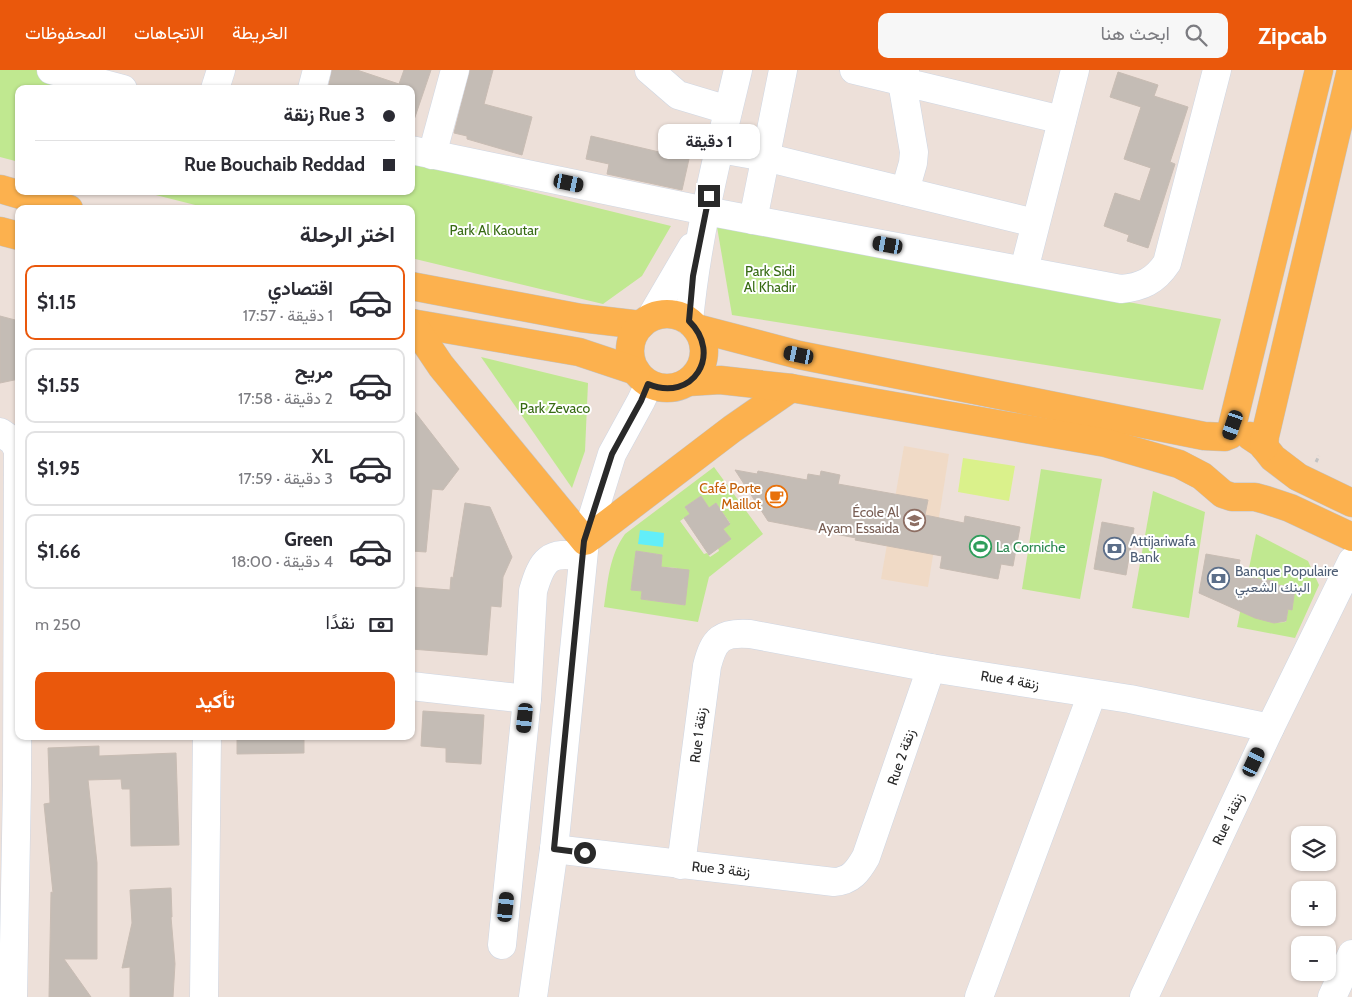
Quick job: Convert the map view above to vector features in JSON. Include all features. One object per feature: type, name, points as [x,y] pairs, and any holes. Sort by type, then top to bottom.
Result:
[{"type":"main road","points":[[1212,484],[1208,473],[1208,458],[1212,448],[1227,436],[1319,70]]},
{"type":"main road","points":[[1247,497],[1260,491],[1268,479],[1271,465],[1266,449],[1265,436],[1351,70]]},
{"type":"main road","points":[[0,189],[15,193]]},
{"type":"main road","points":[[21,195],[55,205]]},
{"type":"main road","points":[[0,231],[15,235]]},
{"type":"main road","points":[[415,287],[581,318],[646,321],[670,314],[693,325],[799,355],[1204,436],[1249,436],[1298,477],[1352,503]]},
{"type":"main road","points":[[642,377],[630,358],[630,343],[646,321]]},
{"type":"main road","points":[[415,324],[579,352],[642,377],[658,388],[669,389],[688,382],[720,380],[791,388],[1106,443],[1179,464],[1212,484],[1218,491],[1227,496],[1261,498],[1290,508],[1352,537]]},
{"type":"main road","points":[[688,382],[697,374],[703,363],[702,339],[693,325]]},
{"type":"main road","points":[[415,327],[441,366],[584,549],[732,429],[791,388]]},
{"type":"street","points":[[51,70],[108,85]]},
{"type":"street","points":[[131,85],[135,70]]},
{"type":"street","points":[[216,85],[220,70]]},
{"type":"street","points":[[313,85],[318,70]]},
{"type":"street","points":[[455,70],[422,153],[704,221],[753,220],[1121,289],[1135,288],[1150,282],[1159,275],[1166,263],[1217,70]]},
{"type":"street","points":[[649,70],[678,95],[728,110]]},
{"type":"street","points":[[693,325],[693,276],[738,70]]},
{"type":"street","points":[[753,220],[783,70]]},
{"type":"street","points":[[854,70],[904,76],[1062,120]]},
{"type":"street","points":[[1024,270],[1075,70]]},
{"type":"street","points":[[904,76],[914,152],[905,191]]},
{"type":"street","points":[[720,148],[766,157],[1035,223]]},
{"type":"street","points":[[646,321],[704,221]]},
{"type":"street","points":[[533,997],[554,849],[584,549],[612,454],[641,401],[642,377]]},
{"type":"street","points":[[0,432],[15,445]]},
{"type":"street","points":[[502,945],[527,699],[533,591],[538,577],[551,557],[584,549]]},
{"type":"street","points":[[9,983],[9,782],[15,561]]},
{"type":"street","name":"Rue 1 زنقة","points":[[1144,997],[1270,728],[1352,561]]},
{"type":"street","name":"Rue 1 زنقة","points":[[681,865],[707,666],[711,652],[721,638],[729,634],[750,634]]},
{"type":"street","name":"Rue 4 زنقة","points":[[750,634],[931,668],[1140,701],[1270,728]]},
{"type":"street","name":"Rue 2 زنقة","points":[[870,847],[931,668]]},
{"type":"street","points":[[415,686],[527,699]]},
{"type":"street","points":[[979,997],[1092,694]]},
{"type":"street","points":[[204,997],[207,740]]},
{"type":"street","name":"Rue 3 زنقة","points":[[554,849],[681,865],[840,881],[856,874],[870,847]]},
{"type":"street","points":[[1332,997],[1352,956]]},
{"type":"shaded area","name":"École Al Ayam Essaida","points":[[904,446],[949,454],[928,587],[881,579]]},
{"type":"green space","points":[[0,70],[39,70],[99,85],[15,85],[15,161],[0,157]]},
{"type":"green space","name":"Park Al Kaoutar","points":[[415,163],[671,226],[642,276],[603,304],[415,259],[415,205],[195,205],[156,195],[415,195]]},
{"type":"green space","name":"Park Sidi Al Khadir","points":[[717,227],[1221,319],[1203,390],[732,315]]},
{"type":"green space","name":"Park Zevaco","points":[[481,357],[588,383],[585,451],[572,488]]},
{"type":"green space","points":[[963,458],[1015,466],[1009,501],[958,492]]},
{"type":"green space","points":[[714,467],[763,534],[709,577],[698,622],[604,607],[612,560],[625,534]],"holes":[[[701,496],[709,508],[716,503],[730,523],[723,529],[731,539],[718,548],[719,551],[710,557],[707,553],[704,554],[680,521],[690,514],[685,507]],[[636,551],[662,555],[661,567],[677,568],[684,605],[641,599],[642,591],[631,590]]]},
{"type":"green space","points":[[1041,469],[1102,479],[1080,599],[1022,589]]},
{"type":"green space","points":[[1153,491],[1205,512],[1189,618],[1132,608]]},
{"type":"green space","points":[[1256,534],[1308,561],[1319,585],[1295,638],[1237,627]],"holes":[[[1274,581],[1273,584],[1295,588],[1292,609],[1288,609],[1286,622],[1272,623],[1266,619],[1254,617]]]},
{"type":"water","points":[[640,530],[664,533],[663,547],[638,544]]},
{"type":"building","points":[[332,70],[357,70],[399,84],[404,70],[431,70],[415,117],[415,85],[329,85]]},
{"type":"building","points":[[470,70],[493,70],[484,104],[532,117],[522,155],[467,139],[467,136],[454,133]]},
{"type":"building","points":[[1118,72],[1158,85],[1154,96],[1188,107],[1170,162],[1175,164],[1148,248],[1127,241],[1129,235],[1104,226],[1115,193],[1140,201],[1151,168],[1124,159],[1141,107],[1110,97]]},
{"type":"building","points":[[591,136],[689,159],[682,190],[607,174],[609,164],[586,159]]},
{"type":"building","points":[[0,316],[15,320],[15,380],[0,383]]},
{"type":"building","points":[[415,412],[459,469],[443,490],[432,489],[426,552],[415,551]]},
{"type":"building","points":[[735,470],[757,474],[758,471],[807,480],[808,474],[820,476],[821,471],[840,475],[838,484],[928,500],[925,515],[964,523],[965,516],[1020,527],[1013,566],[1001,564],[998,579],[940,568],[942,556],[768,521]]},
{"type":"building","points":[[701,496],[709,508],[716,503],[730,524],[723,529],[731,539],[709,555],[684,518],[690,514],[685,507]]},
{"type":"building","points":[[465,503],[490,507],[512,557],[503,577],[501,607],[491,606],[487,655],[415,649],[415,587],[450,590],[451,577],[453,578]]},
{"type":"building","points":[[1102,522],[1134,528],[1126,575],[1094,569]]},
{"type":"building","points":[[636,551],[662,555],[661,567],[689,570],[685,605],[641,599],[642,591],[631,590]]},
{"type":"building","points":[[1206,554],[1240,560],[1237,576],[1274,581],[1273,584],[1295,588],[1292,610],[1288,609],[1286,621],[1274,623],[1255,618],[1199,593]]},
{"type":"building","points":[[423,711],[484,715],[481,764],[446,762],[446,748],[421,746]]},
{"type":"building","points":[[237,740],[304,740],[304,753],[237,754]]},
{"type":"building","points":[[99,746],[99,756],[176,753],[179,845],[131,846],[130,789],[122,789],[121,779],[88,780],[97,863],[97,959],[64,959],[91,997],[49,997],[51,892],[53,893],[44,804],[50,803],[48,748]]},
{"type":"building","points":[[171,888],[171,917],[175,964],[173,997],[130,997],[130,967],[122,968],[132,923],[130,890]]},
{"type":"place","name":"Café Porte Maillot","points":[[777,496]]},
{"type":"place","name":"École Al Ayam Essaida","points":[[915,520]]},
{"type":"place","name":"La Corniche","points":[[980,547]]},
{"type":"place","name":"Attijariwafa Bank","points":[[1114,549]]},
{"type":"place","name":"Banque Populaire البنك الشعبي","points":[[1219,579]]},
{"type":"route","points":[[585,853],[554,849],[584,541],[612,454],[641,401],[648,384],[658,388],[669,389],[679,387],[697,374],[703,363],[702,339],[696,328],[689,321],[693,276],[709,196]]}]
